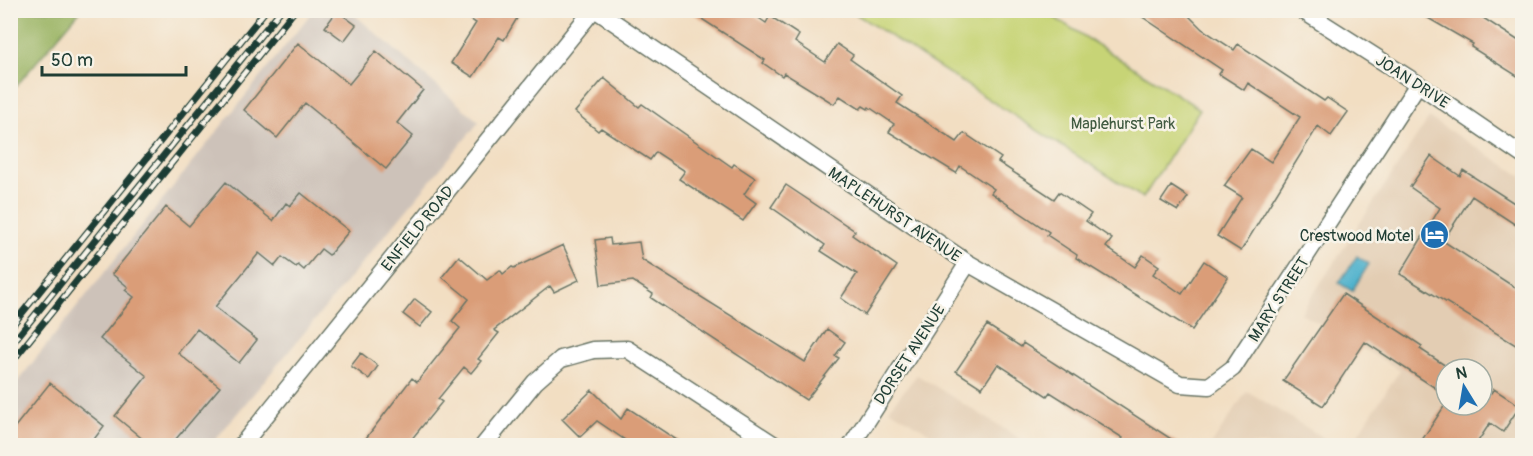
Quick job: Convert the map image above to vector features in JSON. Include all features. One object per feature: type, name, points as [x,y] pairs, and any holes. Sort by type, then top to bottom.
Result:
[{"type":"street","name":"MAPLEHURST AVENUE","points":[[595,10],[968,262],[1180,384],[1209,386]]},
{"type":"street","name":"ENFIELD ROAD","points":[[241,446],[595,10]]},
{"type":"street","name":"JOAN DRIVE","points":[[1302,10],[1522,154]]},
{"type":"street","name":"MARY STREET","points":[[1209,386],[1233,368],[1418,84]]},
{"type":"street","name":"DORSET AVENUE","points":[[851,446],[968,262]]},
{"type":"street","points":[[483,446],[535,382],[561,359],[593,350],[627,350],[776,446]]},
{"type":"shaded area","points":[[313,11],[350,11],[479,122],[211,445],[11,445],[10,391]]},
{"type":"shaded area","points":[[1429,118],[1522,176],[1522,445],[1351,445],[1400,370],[1301,313]]},
{"type":"shaded area","points":[[917,375],[1030,445],[950,445],[889,409]]},
{"type":"shaded area","points":[[1247,391],[1335,445],[1211,445]]},
{"type":"green space","points":[[10,11],[80,11],[11,92]]},
{"type":"green space","name":"Maplehurst Park","points":[[851,11],[1044,11],[1200,109],[1143,198]]},
{"type":"water","points":[[1357,256],[1369,264],[1352,291],[1339,283]]},
{"type":"building","points":[[456,10],[522,10],[504,40],[499,37],[473,77],[451,63],[476,23]]},
{"type":"building","points":[[688,10],[747,10],[766,23],[770,16],[799,35],[795,42],[825,62],[837,44],[853,55],[850,59],[902,96],[897,103],[957,142],[964,133],[1001,158],[998,162],[1054,199],[1059,192],[1091,214],[1086,221],[1112,239],[1106,247],[1135,267],[1143,255],[1159,266],[1153,274],[1182,294],[1204,261],[1228,277],[1192,330],[1076,258],[1077,255],[1047,235],[1049,232],[991,193],[994,189],[960,166],[956,173],[889,132],[894,124],[869,107],[868,109],[863,106],[860,109],[840,96],[834,104],[784,73],[782,76],[763,63],[765,60]]},
{"type":"building","points":[[1132,10],[1183,10],[1202,29],[1234,50],[1238,44],[1324,101],[1327,98],[1348,112],[1331,136],[1318,126],[1241,251],[1217,236],[1242,197],[1224,186],[1251,149],[1271,162],[1300,117],[1248,83],[1244,90],[1219,74],[1222,70]]},
{"type":"building","points":[[1414,10],[1471,10],[1522,43],[1522,79],[1471,47],[1473,44]]},
{"type":"building","points":[[337,11],[356,25],[344,41],[325,27]]},
{"type":"building","points":[[298,43],[349,84],[376,51],[423,90],[397,123],[413,136],[386,169],[305,103],[277,138],[244,110]]},
{"type":"building","points":[[604,78],[639,107],[642,104],[732,167],[734,164],[755,178],[744,194],[756,203],[743,221],[679,179],[685,171],[656,152],[650,160],[601,128],[598,131],[575,112]]},
{"type":"building","points":[[1431,156],[1460,176],[1463,170],[1522,208],[1522,229],[1472,196],[1443,241],[1522,292],[1522,349],[1400,274],[1440,208],[1410,187]]},
{"type":"building","points":[[226,182],[273,221],[286,203],[290,206],[301,193],[349,231],[329,255],[321,249],[304,270],[282,257],[275,266],[259,253],[215,307],[257,340],[239,363],[197,329],[178,353],[220,387],[170,446],[151,446],[115,416],[147,376],[100,339],[134,297],[125,290],[128,287],[112,274],[166,207],[189,226]]},
{"type":"building","points":[[786,185],[855,231],[852,235],[897,266],[865,315],[841,298],[857,274],[821,251],[825,245],[771,207]]},
{"type":"building","points":[[1171,186],[1188,197],[1178,211],[1161,201]]},
{"type":"building","points":[[610,238],[611,245],[639,242],[642,260],[805,362],[827,329],[845,342],[835,356],[839,358],[806,400],[651,298],[653,294],[633,281],[601,285],[595,240]]},
{"type":"building","points":[[563,245],[579,280],[554,292],[550,286],[494,330],[499,333],[478,359],[481,361],[471,373],[464,367],[438,399],[442,402],[406,446],[360,446],[412,378],[417,382],[460,328],[452,321],[469,299],[442,277],[459,256],[487,280],[500,270],[503,274],[512,267]]},
{"type":"building","points":[[1343,294],[1422,346],[1420,349],[1434,358],[1434,387],[1365,342],[1323,406],[1283,381]]},
{"type":"building","points":[[415,299],[432,312],[420,327],[403,314]]},
{"type":"building","points":[[987,325],[1021,347],[1023,343],[1182,446],[1118,446],[1123,438],[1050,392],[1047,396],[998,364],[982,388],[956,371]]},
{"type":"building","points":[[361,353],[378,366],[369,379],[351,366]]},
{"type":"building","points":[[50,383],[104,426],[89,446],[10,446],[10,433]]},
{"type":"building","points":[[1494,389],[1520,406],[1503,432],[1490,423],[1475,446],[1418,446],[1437,417],[1494,417]]},
{"type":"building","points":[[592,390],[621,419],[628,408],[686,446],[634,446],[597,421],[580,437],[562,419]]},
{"type":"railway","points":[[10,328],[266,10]]},
{"type":"railway","points":[[10,346],[281,10]]},
{"type":"railway","points":[[10,364],[295,10]]},
{"type":"place","name":"Crestwood Motel","points":[[1435,235]]}]
